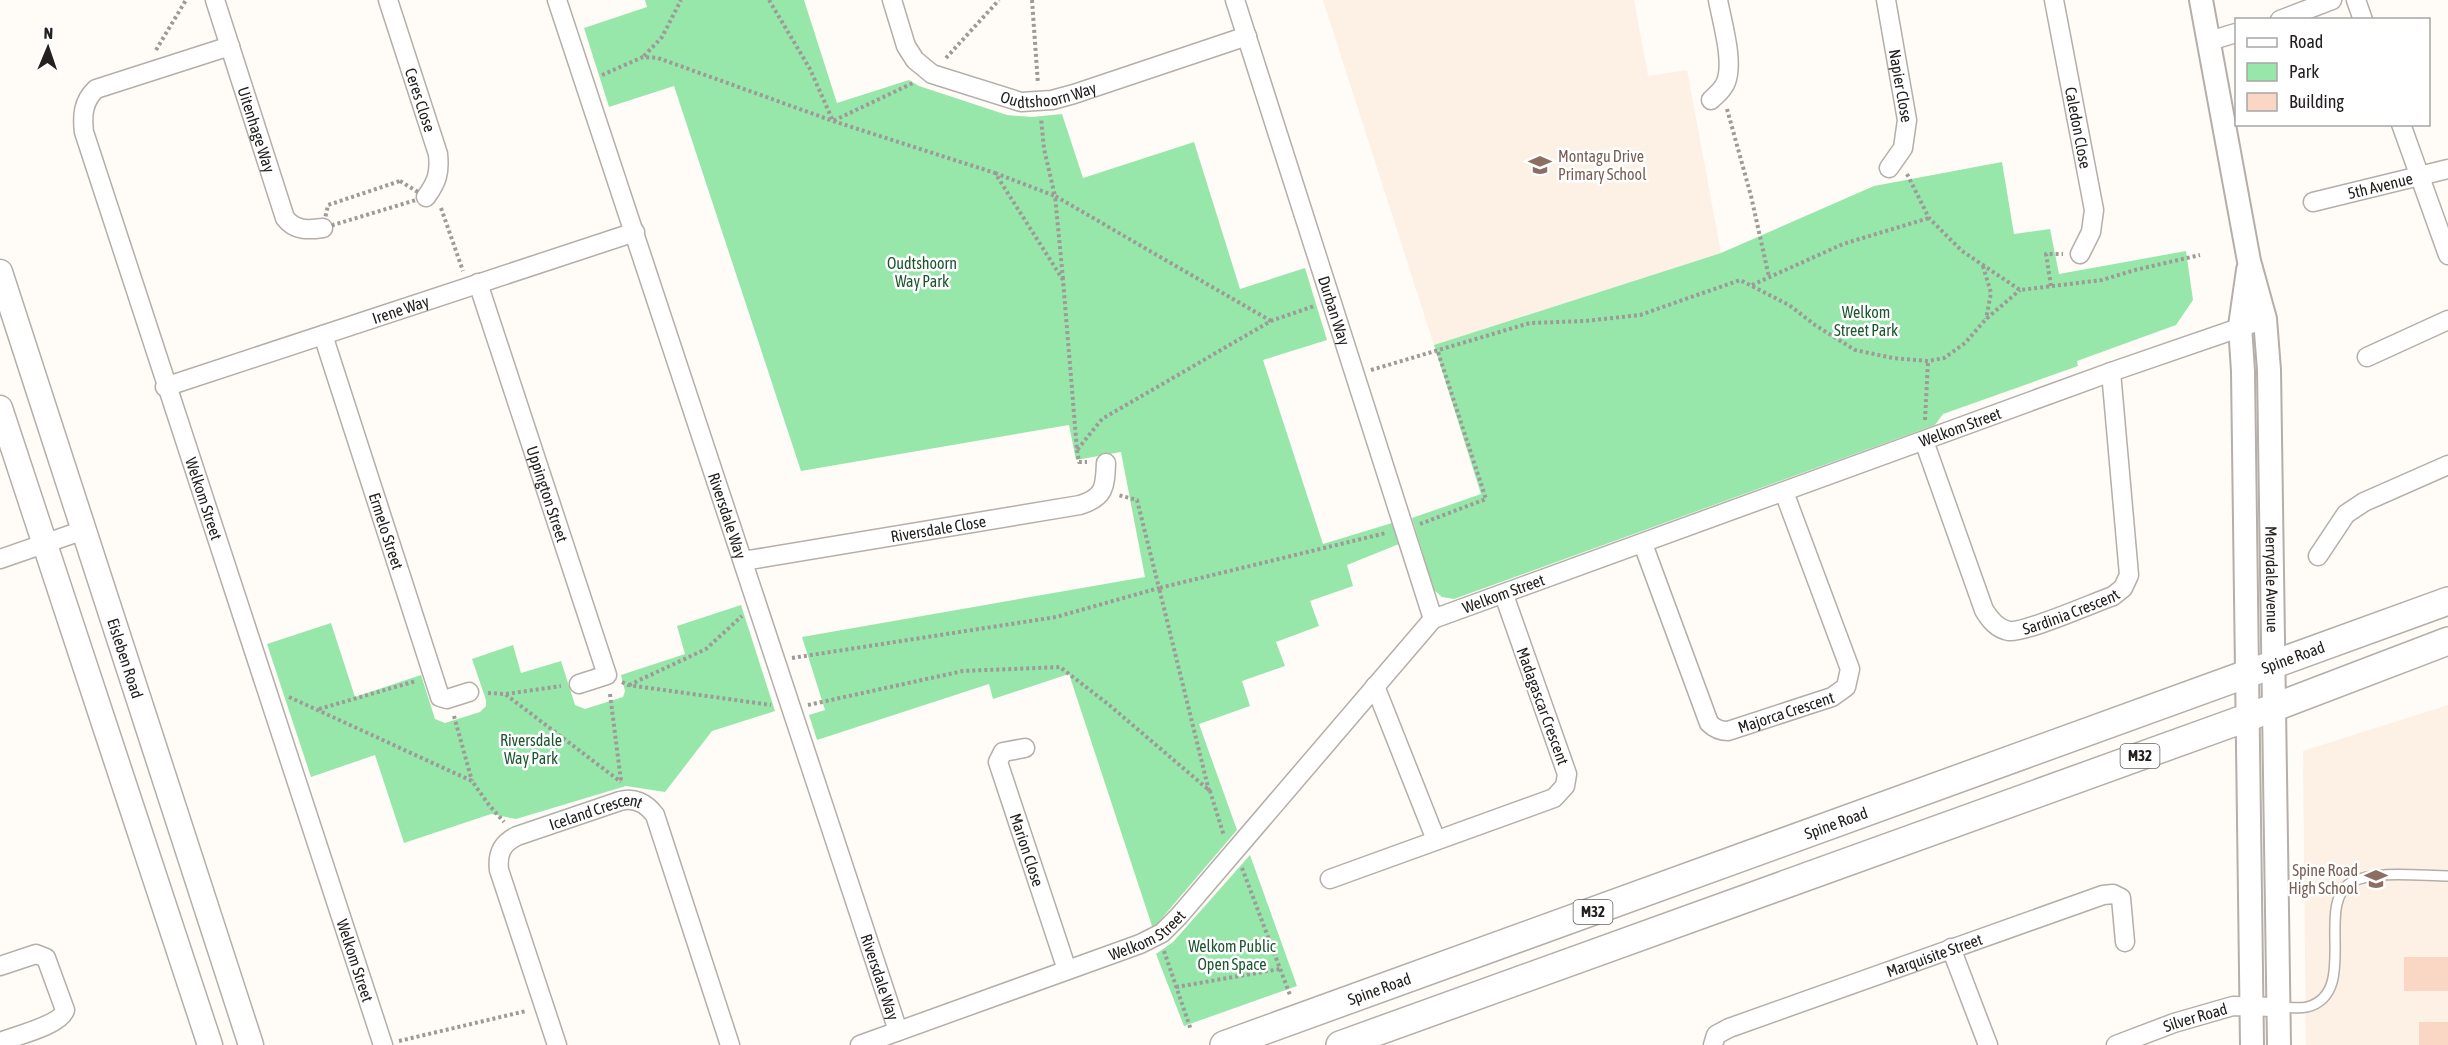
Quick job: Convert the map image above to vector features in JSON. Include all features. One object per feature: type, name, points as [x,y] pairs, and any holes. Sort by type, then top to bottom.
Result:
[{"type":"main road","name":"Eisleben Road","points":[[0,272],[251,1045]]},
{"type":"main road","points":[[0,408],[210,1045]]},
{"type":"main road","name":"Spine Road","points":[[1224,1045],[2448,601]]},
{"type":"main road","name":"M32","points":[[1340,1045],[2249,717],[2448,641]]},
{"type":"street","name":"Uitenhage Way","points":[[215,0],[285,218],[291,226],[299,229],[323,228]]},
{"type":"street","name":"Ceres Close","points":[[388,0],[436,144],[439,165],[431,191]]},
{"type":"street","name":"Riversdale Way","points":[[557,0],[898,1031]]},
{"type":"street","name":"Oudtshoorn Way","points":[[892,0],[906,46],[915,60],[932,74],[1021,102],[1040,102],[1074,94],[1247,36]]},
{"type":"street","name":"Durban Way","points":[[1235,0],[1406,529],[1433,620]]},
{"type":"street","points":[[1717,95],[1727,80],[1729,63],[1718,0]]},
{"type":"street","name":"Napier Close","points":[[1886,0],[1907,120],[1905,141],[1894,164]]},
{"type":"street","name":"Caledon Close","points":[[2054,0],[2094,210],[2091,232],[2080,254]]},
{"type":"street","name":"Merrydale Avenue","points":[[2201,0],[2249,261],[2265,319],[2269,370],[2276,707],[2279,1045]]},
{"type":"street","points":[[2285,18],[2332,0]]},
{"type":"street","points":[[2356,0],[2362,18]]},
{"type":"street","points":[[2209,41],[2235,33]]},
{"type":"street","name":"Welkom Street","points":[[230,46],[96,89],[86,102],[82,120],[165,387],[389,1044]]},
{"type":"street","points":[[2402,126],[2448,255]]},
{"type":"street","name":"5th Avenue","points":[[2313,201],[2448,169]]},
{"type":"street","name":"Irene Way","points":[[165,387],[635,232]]},
{"type":"street","name":"Merrydale Avenue","points":[[2249,261],[2240,327],[2243,371],[2249,717],[2252,1045]]},
{"type":"street","name":"Uppington Street","points":[[478,283],[608,675]]},
{"type":"street","name":"Welkom Street","points":[[860,1045],[1140,944],[1162,933],[1433,620],[2111,372],[2265,319]]},
{"type":"street","points":[[2367,357],[2448,320]]},
{"type":"street","name":"Ermelo Street","points":[[322,334],[440,697],[449,698]]},
{"type":"street","name":"Sardinia Crescent","points":[[1924,441],[1984,610],[1991,621],[2007,631],[2037,624],[2113,596],[2123,588],[2129,575],[2111,372]]},
{"type":"street","points":[[1102,492],[1106,463]]},
{"type":"street","points":[[2318,556],[2346,514],[2364,502],[2448,465]]},
{"type":"street","name":"Riversdale Close","points":[[743,561],[1080,505],[1097,498],[1102,492]]},
{"type":"street","name":"Majorca Crescent","points":[[1643,544],[1709,723],[1717,730],[1728,731],[1832,696],[1846,687],[1850,669],[1784,492]]},
{"type":"street","points":[[0,559],[84,530]]},
{"type":"street","name":"Madagascar Crescent","points":[[1330,879],[1554,798],[1565,786],[1567,774],[1504,595]]},
{"type":"street","points":[[579,684],[608,675]]},
{"type":"street","points":[[1375,686],[1436,840]]},
{"type":"street","points":[[449,698],[469,692]]},
{"type":"street","name":"Marion Close","points":[[1025,748],[1003,752],[998,762],[1067,970]]},
{"type":"street","name":"Iceland Crescent","points":[[517,836],[623,791],[642,803],[654,815],[730,1045]]},
{"type":"street","points":[[517,836],[503,846],[499,854],[499,870],[557,1045]]},
{"type":"street","name":"Marquisite Street","points":[[1713,1045],[1716,1035],[1729,1028],[2103,894],[2113,894],[2121,898],[2125,942]]},
{"type":"street","points":[[1951,948],[1988,1045]]},
{"type":"street","points":[[0,966],[36,954],[46,958],[65,1010],[63,1016],[54,1022],[0,1042]]},
{"type":"street","name":"Silver Road","points":[[2116,1045],[2233,1006],[2278,1007]]},
{"type":"lane","points":[[2278,1007],[2306,1007],[2319,1002],[2331,987],[2340,893],[2350,883],[2368,876],[2448,876]]},
{"type":"path","points":[[141,74],[186,0]]},
{"type":"path","points":[[584,82],[643,57],[662,37],[681,0]]},
{"type":"path","points":[[769,0],[810,69],[833,121]]},
{"type":"path","points":[[833,121],[932,74],[999,0]]},
{"type":"path","points":[[1032,0],[1044,149],[1055,196],[1077,450],[1102,419],[1271,321],[1332,301]]},
{"type":"path","points":[[643,57],[658,58],[833,121],[1016,179],[1055,196],[1271,321]]},
{"type":"path","points":[[1717,95],[1751,196],[1769,277]]},
{"type":"path","points":[[1894,164],[1922,201],[1929,218],[1962,251],[2020,290]]},
{"type":"path","points":[[995,173],[1063,280]]},
{"type":"path","points":[[323,228],[328,205],[400,181],[431,191],[441,211],[462,270],[478,283]]},
{"type":"path","points":[[323,228],[431,191]]},
{"type":"path","points":[[1752,285],[1843,244],[1929,218]]},
{"type":"path","points":[[2051,286],[2046,254],[2080,254]]},
{"type":"path","points":[[1356,374],[1530,323],[1585,321],[1640,315],[1740,280],[1789,305],[1815,325],[1855,350],[1893,358],[1928,361],[1944,358],[1965,344],[1986,319],[2020,290],[2102,280],[2200,255]]},
{"type":"path","points":[[1983,266],[1991,293],[1986,319]]},
{"type":"path","points":[[776,661],[1056,617],[1159,588],[1406,529],[1486,499],[1437,349]]},
{"type":"path","points":[[1924,441],[1928,361]]},
{"type":"path","points":[[1102,492],[1137,500],[1210,791]]},
{"type":"path","points":[[628,685],[706,649],[756,602]]},
{"type":"path","points":[[608,675],[623,791]]},
{"type":"path","points":[[318,710],[434,676]]},
{"type":"path","points":[[469,692],[505,694],[579,684]]},
{"type":"path","points":[[279,692],[472,781]]},
{"type":"path","points":[[505,694],[623,791]]},
{"type":"path","points":[[449,698],[472,781],[489,805],[517,836]]},
{"type":"path","points":[[1162,933],[1164,954],[1191,1030]]},
{"type":"path","points":[[1176,987],[1280,969]]},
{"type":"path","points":[[389,1044],[544,1006]]},
{"type":"shaded area","name":"Montagu Drive Primary School","points":[[1323,0],[1634,0],[1648,76],[1687,70],[1721,253],[1434,345]]},
{"type":"shaded area","name":"Spine Road High School","points":[[2448,705],[2448,1045],[2306,1045],[2303,751]]},
{"type":"green space","name":"Oudtshoorn Way Park","points":[[645,0],[804,0],[837,103],[909,80],[919,86],[1007,115],[1032,117],[1062,114],[1083,178],[1194,142],[1240,289],[1305,268],[1327,340],[1263,360],[1323,544],[1392,523],[1399,544],[1347,565],[1353,586],[1310,601],[1319,626],[1276,642],[1285,666],[1242,681],[1250,706],[1199,724],[1237,830],[1156,925],[1152,926],[1069,674],[993,699],[989,684],[817,740],[809,715],[825,710],[802,637],[1145,577],[1121,452],[1076,460],[1069,425],[801,471],[674,86],[609,107],[584,28],[647,7]]},
{"type":"green space","name":"Welkom Street Park","points":[[2002,162],[2014,234],[2050,229],[2059,274],[2186,251],[2193,300],[2176,325],[2077,361],[2078,366],[1943,414],[1935,425],[1454,599],[1442,597],[1434,590],[1412,518],[1481,494],[1434,345],[1721,253],[1874,186]]},
{"type":"green space","name":"Riversdale Way Park","points":[[741,605],[775,711],[712,731],[665,792],[626,786],[516,819],[491,814],[404,843],[375,755],[311,777],[267,644],[331,623],[355,697],[421,675],[435,719],[445,723],[480,712],[486,706],[472,659],[513,645],[521,673],[561,661],[575,705],[585,709],[623,697],[625,691],[621,675],[685,654],[677,626]]},
{"type":"green space","name":"Welkom Public Open Space","points":[[1250,855],[1297,986],[1184,1026],[1156,954],[1173,942]]},
{"type":"building","points":[[2404,957],[2448,957],[2448,991],[2404,991]]},
{"type":"building","points":[[2419,1022],[2448,1022],[2448,1045],[2419,1045]]},
{"type":"place","name":"Montagu Drive Primary School","points":[[1540,165]]},
{"type":"place","name":"Spine Road High School","points":[[2376,879]]}]
